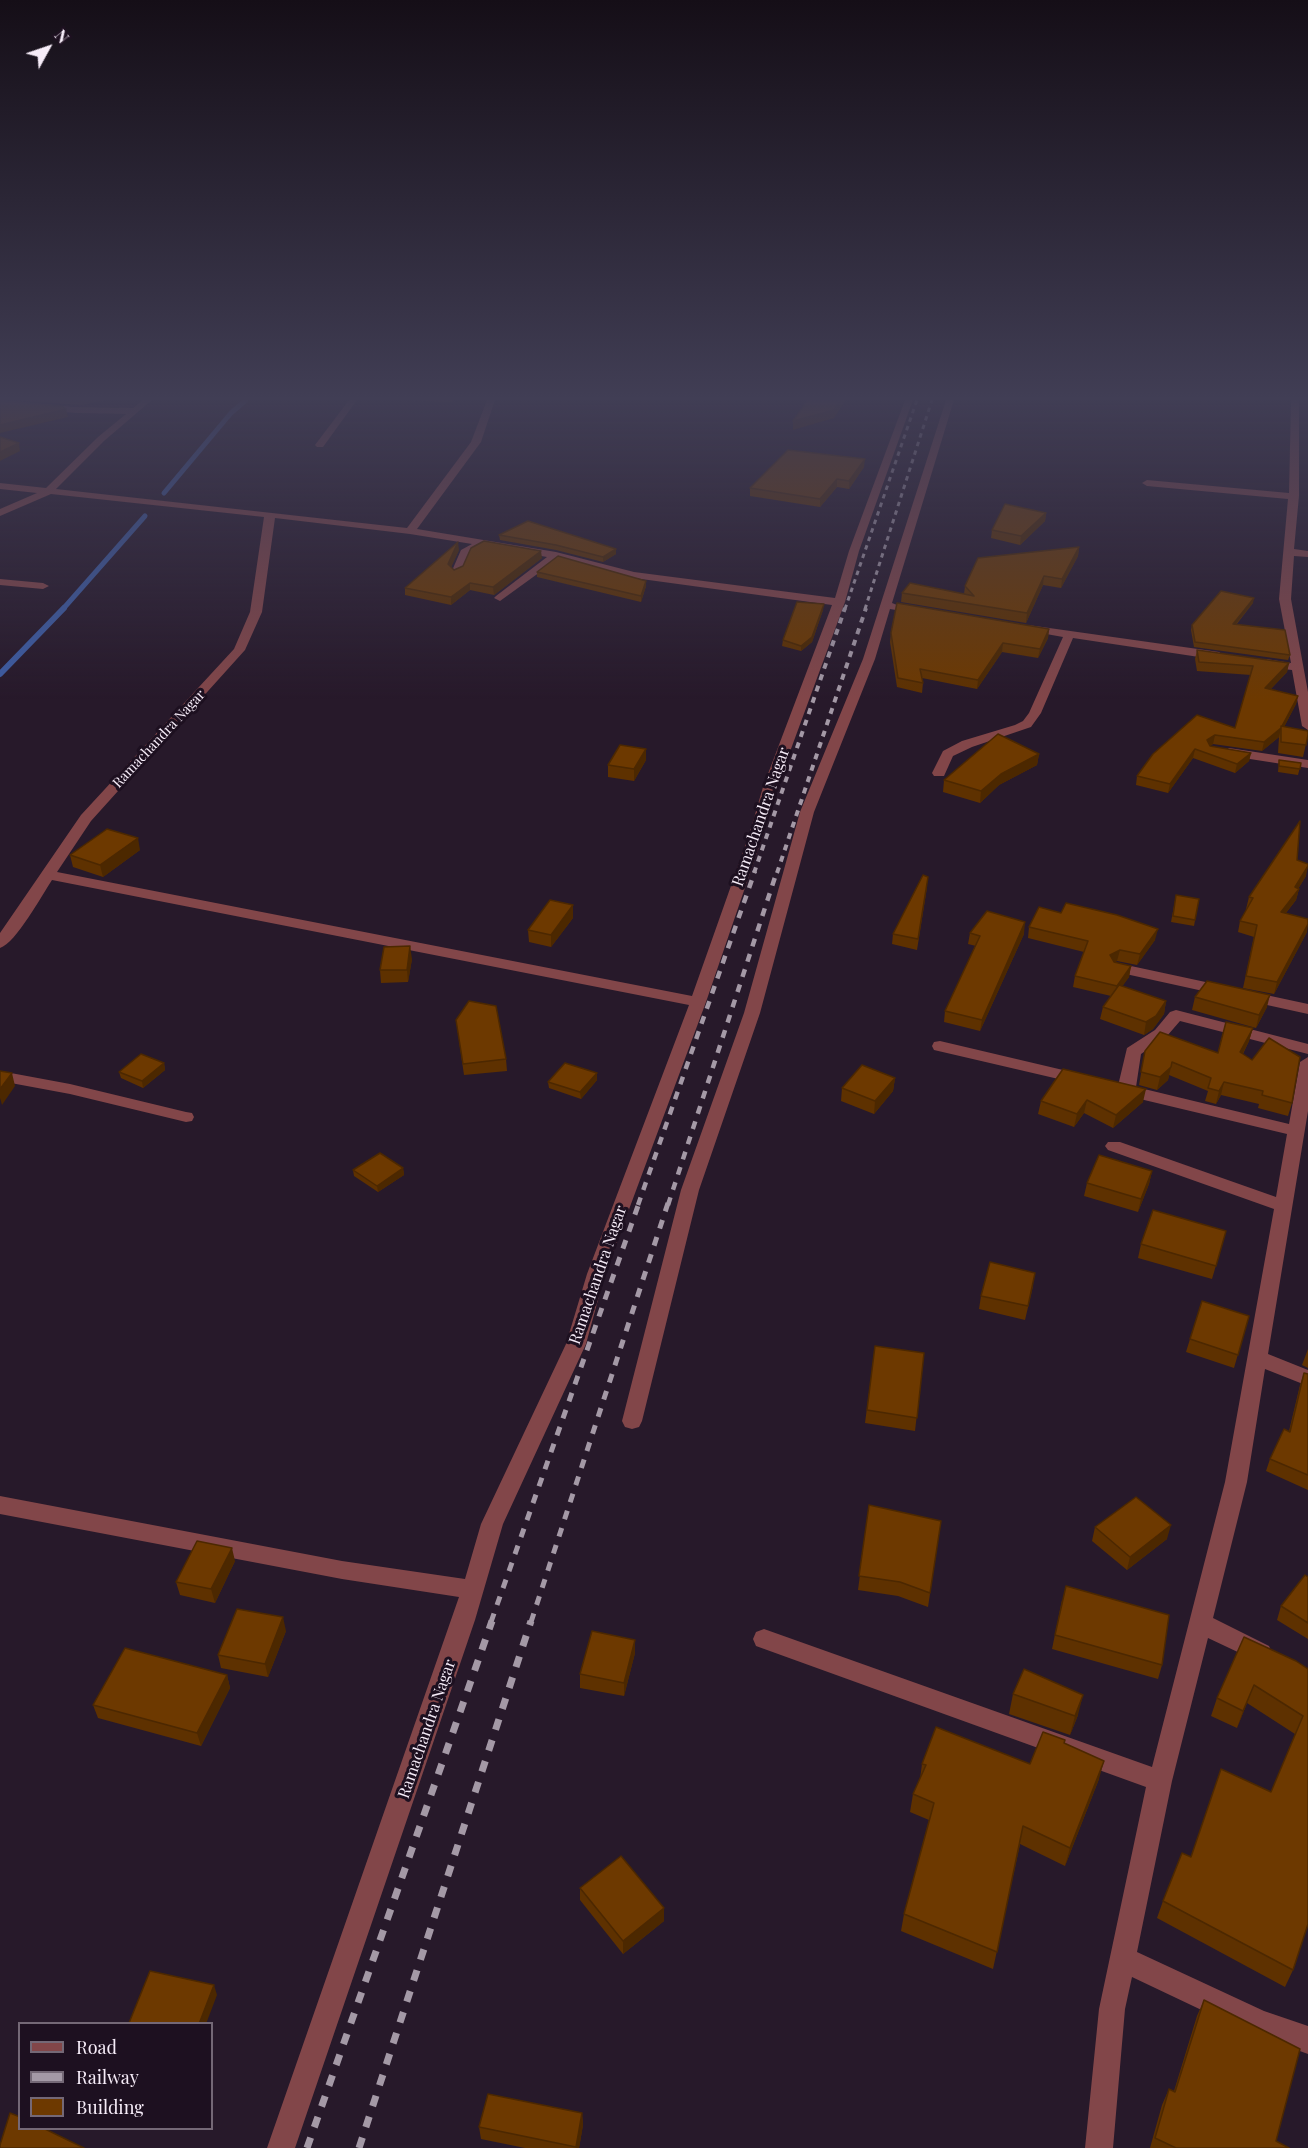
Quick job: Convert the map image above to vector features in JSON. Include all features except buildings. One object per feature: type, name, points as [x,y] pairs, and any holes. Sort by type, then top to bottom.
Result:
[{"type":"street","points":[[0,513],[28,500]]},
{"type":"street","points":[[130,500],[410,531],[556,555],[634,575],[839,602]]},
{"type":"street","points":[[410,531],[433,500]]},
{"type":"street","name":"Ramachandra Nagar","points":[[281,2148],[412,1775],[474,1590],[492,1524],[576,1344],[604,1254],[698,1002],[756,835],[770,787],[874,500]]},
{"type":"street","points":[[632,1420],[690,1190],[752,1013],[807,812],[869,659],[919,500]]},
{"type":"street","points":[[1293,500],[1285,599],[1308,726]]},
{"type":"street","name":"Ramachandra Nagar","points":[[0,943],[50,875],[86,818],[240,650],[256,612],[270,514]]},
{"type":"street","points":[[456,573],[465,552],[482,543]]},
{"type":"street","points":[[1289,552],[1308,554]]},
{"type":"street","points":[[500,598],[556,555]]},
{"type":"street","points":[[0,582],[43,586]]},
{"type":"street","points":[[886,605],[909,609]]},
{"type":"street","points":[[1012,626],[1229,657]]},
{"type":"street","points":[[939,773],[948,753],[967,744],[1027,724],[1035,713],[1069,635]]},
{"type":"street","points":[[1293,644],[1308,646]]},
{"type":"street","points":[[1252,661],[1297,667]]},
{"type":"street","points":[[1213,750],[1308,764]]},
{"type":"street","points":[[50,875],[698,1002]]},
{"type":"street","points":[[1117,968],[1308,1009]]},
{"type":"street","points":[[1127,1091],[1133,1052],[1161,1033],[1176,1015],[1308,1049]]},
{"type":"street","points":[[940,1046],[1296,1131]]},
{"type":"street","points":[[1099,2148],[1112,2009],[1160,1781],[1236,1482],[1308,1062]]},
{"type":"street","points":[[0,1076],[70,1089],[186,1117]]},
{"type":"street","points":[[1114,1146],[1283,1206]]},
{"type":"street","points":[[1257,1358],[1308,1378]]},
{"type":"street","points":[[0,1505],[342,1570],[474,1590]]},
{"type":"street","points":[[1200,1623],[1279,1662]]},
{"type":"street","points":[[764,1639],[1160,1781]]},
{"type":"street","points":[[1122,1959],[1260,2023],[1308,2040]]},
{"type":"waterway","points":[[63,609],[145,516]]},
{"type":"waterway","points":[[0,674],[64,608]]},
{"type":"railway","points":[[845,609],[882,500]]},
{"type":"railway","points":[[865,609],[900,500]]},
{"type":"railway","points":[[754,873],[845,608]]},
{"type":"railway","points":[[777,873],[866,608]]},
{"type":"railway","points":[[638,1205],[755,871]]},
{"type":"railway","points":[[668,1205],[777,871]]},
{"type":"railway","points":[[491,1622],[639,1203]]},
{"type":"railway","points":[[531,1622],[668,1203]]},
{"type":"railway","points":[[307,2148],[492,1621]]},
{"type":"railway","points":[[359,2148],[531,1621]]}]
